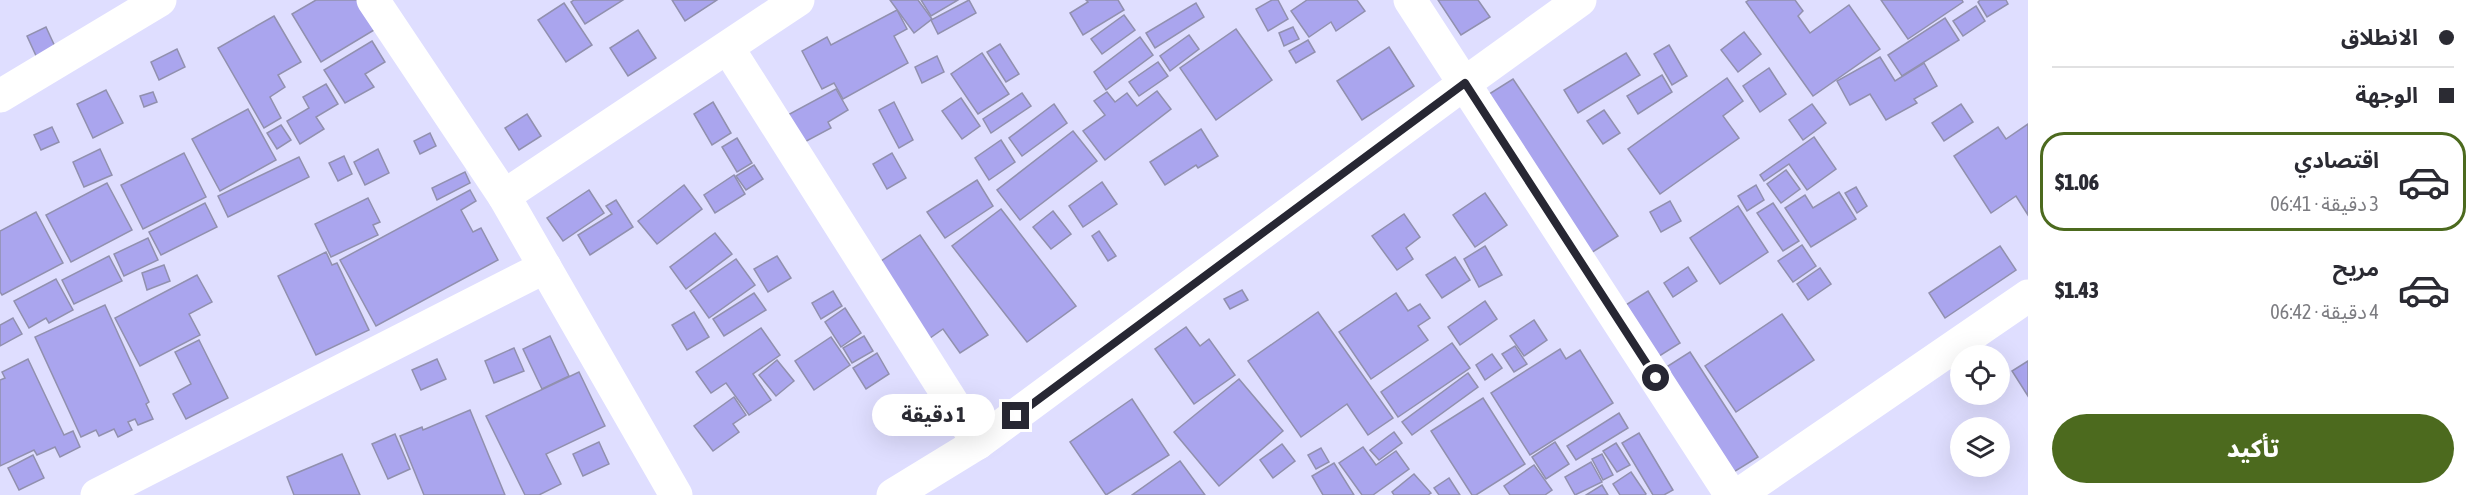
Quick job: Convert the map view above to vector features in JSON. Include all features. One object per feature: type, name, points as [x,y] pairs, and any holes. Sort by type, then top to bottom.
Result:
[{"type":"street","points":[[0,96],[160,0]]},
{"type":"street","points":[[373,0],[504,196],[676,495]]},
{"type":"street","points":[[504,196],[798,0]]},
{"type":"street","points":[[1410,0],[1731,495]]},
{"type":"street","points":[[893,495],[978,443],[1580,0]]},
{"type":"street","points":[[728,48],[978,443]]},
{"type":"street","points":[[97,495],[545,267]]},
{"type":"street","points":[[1738,495],[2028,296]]},
{"type":"building","points":[[316,0],[357,0],[379,27],[321,62],[292,14]]},
{"type":"building","points":[[574,0],[623,0],[585,24],[571,2]]},
{"type":"building","points":[[672,0],[717,0],[685,21]]},
{"type":"building","points":[[890,0],[918,0],[932,19],[914,33]]},
{"type":"building","points":[[921,0],[958,0],[931,16]]},
{"type":"building","points":[[969,0],[976,13],[938,34],[931,20]]},
{"type":"building","points":[[1086,0],[1118,0],[1124,10],[1083,35],[1070,13],[1088,2]]},
{"type":"building","points":[[1272,0],[1278,0],[1288,19],[1268,31],[1256,9]]},
{"type":"building","points":[[1307,0],[1357,0],[1365,11],[1336,31],[1331,22],[1309,37],[1291,11]]},
{"type":"building","points":[[1438,0],[1478,0],[1490,17],[1461,35]]},
{"type":"building","points":[[1749,0],[1795,0],[1803,11],[1798,16],[1810,33],[1849,5],[1880,49],[1813,96],[1746,2]]},
{"type":"building","points":[[1881,0],[1962,0],[1963,2],[1908,39]]},
{"type":"building","points":[[1980,0],[2006,0],[2008,4],[1987,17],[1978,2]]},
{"type":"building","points":[[564,3],[592,45],[566,62],[538,20]]},
{"type":"building","points":[[1196,3],[1204,17],[1155,48],[1146,33]]},
{"type":"building","points":[[1976,6],[1985,21],[1963,36],[1953,21]]},
{"type":"building","points":[[897,10],[907,29],[894,36],[908,63],[843,99],[834,83],[822,89],[802,51],[827,37],[831,45]]},
{"type":"building","points":[[1124,15],[1135,30],[1102,54],[1091,39]]},
{"type":"building","points":[[274,16],[301,62],[278,75],[285,87],[270,97],[281,118],[264,128],[218,48]]},
{"type":"building","points":[[1945,18],[1959,40],[1902,76],[1888,55]]},
{"type":"building","points":[[46,27],[57,51],[38,60],[27,36]]},
{"type":"building","points":[[1293,27],[1299,39],[1284,46],[1279,33]]},
{"type":"building","points":[[1236,29],[1272,80],[1216,120],[1180,68]]},
{"type":"building","points":[[638,30],[656,58],[628,76],[610,48]]},
{"type":"building","points":[[1744,32],[1761,54],[1738,72],[1721,50]]},
{"type":"building","points":[[1189,35],[1199,49],[1170,71],[1160,56]]},
{"type":"building","points":[[1140,37],[1153,55],[1106,90],[1094,72]]},
{"type":"building","points":[[1308,40],[1315,52],[1296,63],[1289,51]]},
{"type":"building","points":[[372,41],[385,62],[365,74],[374,87],[345,103],[324,70]]},
{"type":"building","points":[[1000,44],[1019,74],[1006,82],[987,52]]},
{"type":"building","points":[[1669,45],[1687,76],[1672,85],[1654,54]]},
{"type":"building","points":[[1389,47],[1414,86],[1362,120],[1337,81]]},
{"type":"building","points":[[177,49],[185,67],[159,80],[151,62]]},
{"type":"building","points":[[982,53],[1009,94],[978,114],[951,74]]},
{"type":"building","points":[[1626,53],[1640,75],[1578,113],[1564,90]]},
{"type":"building","points":[[937,56],[944,72],[922,83],[915,67]]},
{"type":"building","points":[[1880,57],[1895,81],[1924,63],[1937,86],[1914,99],[1917,103],[1886,120],[1870,94],[1850,105],[1837,81]]},
{"type":"building","points":[[1158,62],[1168,76],[1139,96],[1129,82]]},
{"type":"building","points":[[1769,68],[1786,94],[1760,112],[1743,86]]},
{"type":"building","points":[[1662,75],[1672,92],[1638,114],[1627,96]]},
{"type":"building","points":[[1727,78],[1743,101],[1723,116],[1739,138],[1660,194],[1628,149]]},
{"type":"building","points":[[1513,79],[1618,236],[1591,253],[1486,96]]},
{"type":"building","points":[[326,84],[338,104],[316,117],[324,129],[300,144],[287,121],[309,108],[303,97]]},
{"type":"building","points":[[836,89],[848,110],[828,122],[831,128],[799,145],[784,117]]},
{"type":"building","points":[[106,90],[123,123],[93,138],[77,104]]},
{"type":"building","points":[[1157,91],[1171,109],[1105,160],[1083,131],[1105,115],[1094,101],[1107,92],[1115,102],[1127,93],[1137,106]]},
{"type":"building","points":[[153,92],[157,102],[144,107],[140,96]]},
{"type":"building","points":[[1022,93],[1031,106],[991,133],[983,119]]},
{"type":"building","points":[[961,98],[980,126],[962,139],[942,111]]},
{"type":"building","points":[[713,102],[731,133],[712,145],[694,114]]},
{"type":"building","points":[[894,102],[913,140],[899,148],[879,110]]},
{"type":"building","points":[[1054,104],[1067,123],[1022,156],[1009,138]]},
{"type":"building","points":[[1812,104],[1826,123],[1803,140],[1789,120]]},
{"type":"building","points":[[1961,104],[1973,122],[1944,141],[1932,123]]},
{"type":"building","points":[[248,109],[276,160],[220,191],[192,139]]},
{"type":"building","points":[[1604,110],[1620,133],[1603,144],[1587,121]]},
{"type":"building","points":[[527,114],[541,136],[519,150],[505,128]]},
{"type":"building","points":[[2028,124],[2028,215],[2016,196],[1991,213],[1954,156],[1998,127],[2006,139]]},
{"type":"building","points":[[281,125],[291,140],[277,149],[267,133]]},
{"type":"building","points":[[52,127],[59,142],[41,150],[34,135]]},
{"type":"building","points":[[1201,129],[1218,156],[1198,168],[1196,165],[1165,185],[1150,162]]},
{"type":"building","points":[[1073,131],[1097,161],[1020,220],[997,190]]},
{"type":"building","points":[[430,133],[436,146],[420,154],[414,141]]},
{"type":"building","points":[[1814,137],[1836,169],[1807,190],[1789,164],[1764,181],[1760,175]]},
{"type":"building","points":[[737,138],[752,163],[737,172],[722,147]]},
{"type":"building","points":[[1001,140],[1015,162],[989,180],[975,158]]},
{"type":"building","points":[[100,149],[112,175],[84,187],[73,162]]},
{"type":"building","points":[[378,149],[389,173],[365,185],[354,162]]},
{"type":"building","points":[[184,153],[206,197],[143,229],[121,185]]},
{"type":"building","points":[[892,153],[906,178],[887,189],[873,164]]},
{"type":"building","points":[[344,156],[352,174],[338,181],[329,163]]},
{"type":"building","points":[[299,157],[309,177],[228,217],[218,196]]},
{"type":"building","points":[[754,165],[763,179],[746,190],[736,176]]},
{"type":"building","points":[[1786,170],[1800,189],[1781,203],[1767,184]]},
{"type":"building","points":[[465,172],[470,183],[437,200],[432,188]]},
{"type":"building","points":[[734,175],[745,194],[715,213],[704,195]]},
{"type":"building","points":[[977,180],[993,206],[945,238],[927,212]]},
{"type":"building","points":[[1102,182],[1117,204],[1083,227],[1069,206]]},
{"type":"building","points":[[107,183],[132,230],[71,262],[46,215]]},
{"type":"building","points":[[684,185],[702,209],[657,244],[638,221]]},
{"type":"building","points":[[1756,185],[1764,200],[1747,211],[1738,196]]},
{"type":"building","points":[[1856,187],[1867,206],[1857,213],[1845,193]]},
{"type":"building","points":[[470,190],[476,201],[461,210],[473,232],[481,228],[498,260],[376,326],[340,260]]},
{"type":"building","points":[[589,190],[604,213],[563,241],[547,218]]},
{"type":"building","points":[[1839,192],[1856,219],[1811,247],[1785,208],[1805,195],[1813,208]]},
{"type":"building","points":[[1485,193],[1507,225],[1475,247],[1453,215]]},
{"type":"building","points":[[368,198],[380,222],[373,225],[378,235],[331,257],[315,224]]},
{"type":"building","points":[[616,200],[633,227],[590,255],[578,235],[612,214],[606,206]]},
{"type":"building","points":[[1670,201],[1681,221],[1661,232],[1650,212]]},
{"type":"building","points":[[205,203],[217,227],[161,255],[149,232]]},
{"type":"building","points":[[1773,203],[1799,241],[1783,251],[1757,213]]},
{"type":"building","points":[[1738,206],[1768,252],[1720,284],[1690,238]]},
{"type":"building","points":[[1001,209],[1076,306],[1027,342],[952,246]]},
{"type":"building","points":[[1053,211],[1071,234],[1051,249],[1033,227]]},
{"type":"building","points":[[36,212],[63,263],[2,295],[0,292],[0,231]]},
{"type":"building","points":[[1404,214],[1420,237],[1406,248],[1413,259],[1397,270],[1372,236]]},
{"type":"building","points":[[1099,231],[1116,256],[1108,261],[1092,236]]},
{"type":"building","points":[[715,233],[732,254],[686,289],[670,267]]},
{"type":"building","points":[[920,235],[988,335],[960,353],[943,329],[923,343],[872,267]]},
{"type":"building","points":[[148,238],[158,260],[124,276],[114,254]]},
{"type":"building","points":[[1802,245],[1816,266],[1793,282],[1778,261]]},
{"type":"building","points":[[1485,246],[1502,275],[1479,287],[1464,259]]},
{"type":"building","points":[[2000,246],[2016,270],[1945,318],[1929,293]]},
{"type":"building","points":[[326,252],[332,265],[337,263],[369,330],[316,355],[278,276]]},
{"type":"building","points":[[109,256],[122,281],[74,304],[62,280]]},
{"type":"building","points":[[777,256],[791,278],[768,292],[754,269]]},
{"type":"building","points":[[1455,257],[1470,280],[1442,298],[1426,275]]},
{"type":"building","points":[[736,259],[755,285],[709,318],[690,291]]},
{"type":"building","points":[[164,265],[170,281],[147,290],[142,273]]},
{"type":"building","points":[[1688,267],[1697,281],[1673,297],[1664,283]]},
{"type":"building","points":[[1820,268],[1831,284],[1808,300],[1797,284]]},
{"type":"building","points":[[197,275],[212,302],[189,314],[200,335],[140,366],[115,318]]},
{"type":"building","points":[[56,279],[73,310],[49,323],[46,318],[29,328],[14,301]]},
{"type":"building","points":[[1242,290],[1248,300],[1230,309],[1224,299]]},
{"type":"building","points":[[833,291],[842,306],[821,319],[812,303]]},
{"type":"building","points":[[1648,291],[1680,343],[1653,360],[1621,308]]},
{"type":"building","points":[[754,293],[766,310],[724,336],[713,319]]},
{"type":"building","points":[[1396,293],[1408,311],[1420,304],[1430,318],[1418,326],[1428,340],[1371,379],[1339,332]]},
{"type":"building","points":[[1485,301],[1497,319],[1460,345],[1448,327]]},
{"type":"building","points":[[105,305],[149,402],[146,404],[153,419],[138,425],[135,419],[128,422],[132,430],[118,437],[114,429],[99,436],[96,430],[81,437],[35,337]]},
{"type":"building","points":[[845,308],[861,333],[841,347],[825,322]]},
{"type":"building","points":[[694,312],[709,337],[687,350],[672,325]]},
{"type":"building","points":[[1318,312],[1393,418],[1368,435],[1347,404],[1301,437],[1248,361]]},
{"type":"building","points":[[1782,314],[1814,360],[1736,412],[1705,366]]},
{"type":"building","points":[[13,318],[22,334],[0,346],[0,325]]},
{"type":"building","points":[[1534,320],[1547,340],[1524,356],[1510,336]]},
{"type":"building","points":[[1186,327],[1200,346],[1209,339],[1235,375],[1194,404],[1155,349]]},
{"type":"building","points":[[761,328],[780,355],[753,374],[771,400],[749,415],[726,383],[711,393],[696,372]]},
{"type":"building","points":[[550,336],[569,376],[542,389],[523,349]]},
{"type":"building","points":[[864,336],[873,351],[852,363],[843,348]]},
{"type":"building","points":[[831,337],[850,365],[814,390],[795,361]]},
{"type":"building","points":[[199,340],[228,398],[186,419],[173,394],[191,384],[175,352]]},
{"type":"building","points":[[1452,343],[1470,368],[1398,417],[1381,392]]},
{"type":"building","points":[[1515,346],[1527,364],[1514,372],[1502,354]]},
{"type":"building","points":[[514,348],[524,371],[494,383],[485,361]]},
{"type":"building","points":[[1560,349],[1566,359],[1580,350],[1613,403],[1530,455],[1491,393]]},
{"type":"building","points":[[1690,352],[1758,457],[1724,478],[1657,373]]},
{"type":"building","points":[[877,353],[889,374],[866,389],[853,368]]},
{"type":"building","points":[[1492,354],[1502,368],[1485,380],[1476,365]]},
{"type":"building","points":[[28,359],[64,435],[73,431],[80,447],[60,457],[55,447],[37,455],[34,450],[0,466],[0,380],[5,378],[2,372]]},
{"type":"building","points":[[437,359],[446,379],[421,390],[412,370]]},
{"type":"building","points":[[777,360],[794,381],[776,396],[759,375]]},
{"type":"building","points":[[2028,361],[2028,396],[2012,371]]},
{"type":"building","points":[[579,372],[605,426],[546,454],[561,484],[539,495],[525,495],[486,416]]},
{"type":"building","points":[[1468,373],[1478,387],[1412,435],[1402,422]]},
{"type":"building","points":[[1239,379],[1283,431],[1219,486],[1174,432]]},
{"type":"building","points":[[734,397],[746,415],[733,424],[739,432],[713,451],[694,426]]},
{"type":"building","points":[[1483,398],[1525,464],[1476,495],[1472,495],[1431,431]]},
{"type":"building","points":[[1132,399],[1169,455],[1106,495],[1070,442]]},
{"type":"building","points":[[470,410],[505,495],[424,495],[400,436],[422,427],[423,430]]},
{"type":"building","points":[[1619,413],[1628,428],[1576,460],[1567,446]]},
{"type":"building","points":[[1394,432],[1402,443],[1379,460],[1370,450]]},
{"type":"building","points":[[1639,433],[1673,490],[1664,495],[1653,495],[1622,443]]},
{"type":"building","points":[[395,434],[410,469],[388,479],[372,444]]},
{"type":"building","points":[[599,442],[609,464],[583,476],[573,454]]},
{"type":"building","points":[[1555,442],[1569,464],[1546,479],[1532,457]]},
{"type":"building","points":[[1616,443],[1630,465],[1617,472],[1603,451]]},
{"type":"building","points":[[1282,444],[1295,461],[1273,478],[1260,460]]},
{"type":"building","points":[[1363,447],[1376,465],[1396,451],[1409,469],[1373,495],[1362,495],[1339,463]]},
{"type":"building","points":[[1321,448],[1329,462],[1316,469],[1308,455]]},
{"type":"building","points":[[342,454],[360,495],[294,495],[287,477]]},
{"type":"building","points":[[1602,454],[1613,475],[1603,480],[1592,459]]},
{"type":"building","points":[[33,455],[44,478],[19,490],[8,468]]},
{"type":"building","points":[[1180,461],[1205,495],[1132,495]]},
{"type":"building","points":[[1591,462],[1602,482],[1575,495],[1565,477]]},
{"type":"building","points":[[1334,463],[1354,495],[1323,495],[1312,476]]},
{"type":"building","points":[[1534,465],[1552,490],[1545,495],[1510,495],[1504,486]]},
{"type":"building","points":[[1631,472],[1645,495],[1620,495],[1613,484]]},
{"type":"building","points":[[1414,474],[1431,493],[1428,495],[1394,495],[1392,492]]},
{"type":"building","points":[[1449,478],[1460,495],[1439,495],[1434,488]]},
{"type":"building","points":[[1602,485],[1608,495],[1586,495]]},
{"type":"route","points":[[1016,416],[1465,83],[1656,378]]}]
